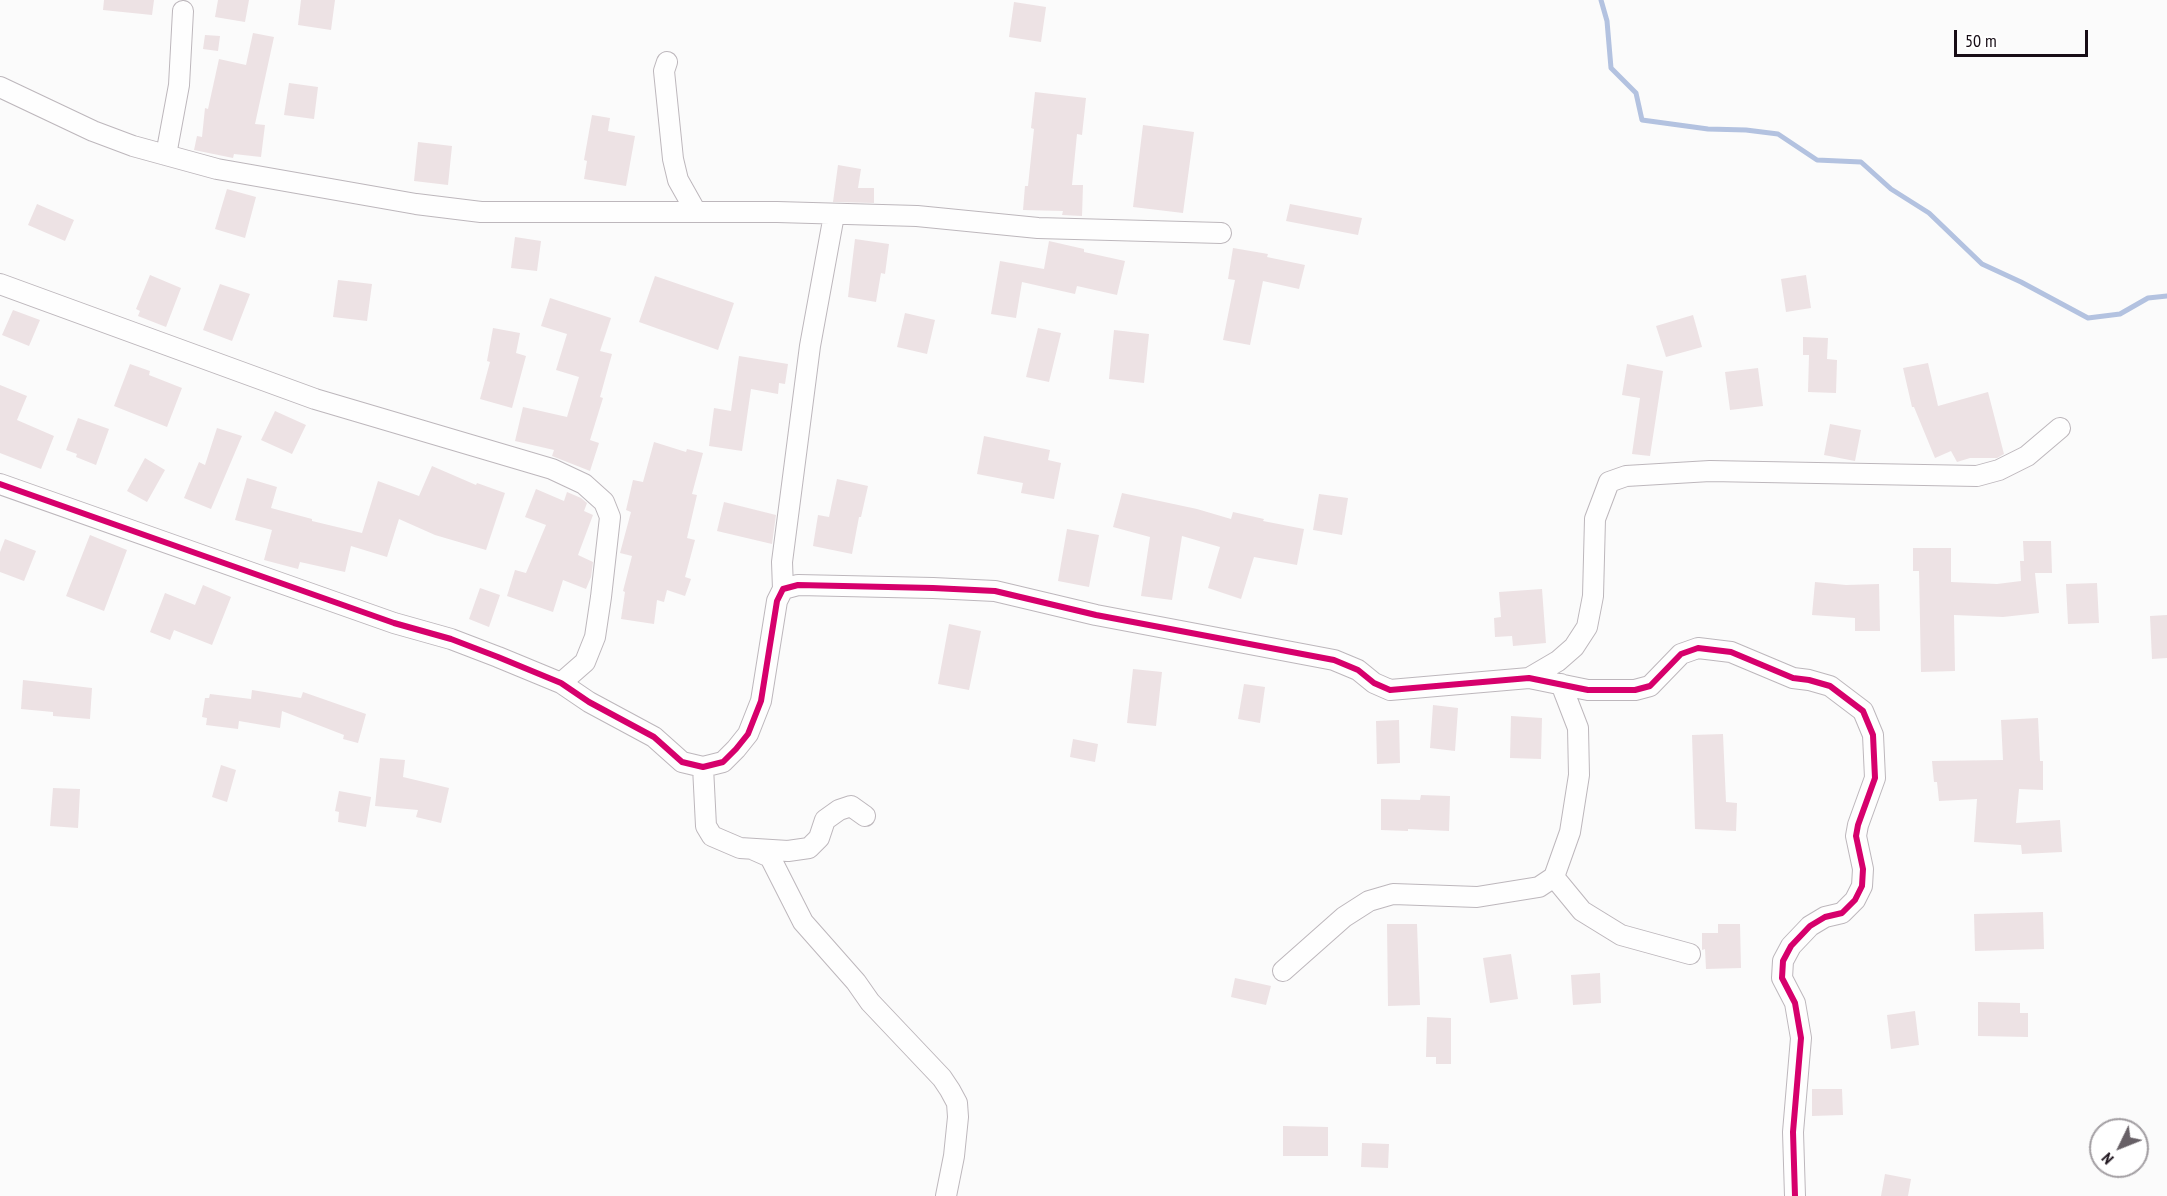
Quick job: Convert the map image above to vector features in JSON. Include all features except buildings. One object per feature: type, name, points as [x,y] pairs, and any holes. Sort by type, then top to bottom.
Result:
[{"type":"street","points":[[166,155],[179,85],[183,10]]},
{"type":"street","points":[[667,62],[664,71],[673,159],[678,180],[696,212]]},
{"type":"street","points":[[0,87],[51,109],[93,131],[133,146],[217,169],[416,204],[481,213],[696,212],[917,216],[1038,228],[1221,233]]},
{"type":"street","points":[[0,484],[394,623],[451,639],[561,683],[589,702],[654,737],[682,762],[703,767],[723,762],[748,734],[761,701],[777,601],[783,589],[782,562],[810,346],[834,214]]},
{"type":"street","points":[[0,284],[315,399],[552,470],[585,484],[604,502],[610,517],[604,574],[595,637],[585,662],[561,683]]},
{"type":"street","points":[[1529,678],[1558,661],[1574,647],[1587,627],[1593,596],[1596,519],[1601,499],[1609,482],[1626,476],[1710,471],[1977,476],[1999,470],[2027,456],[2060,428]]},
{"type":"street","points":[[783,589],[798,585],[995,591],[1096,615],[1334,660],[1358,670],[1374,683],[1390,690],[1529,678],[1588,690],[1635,690],[1650,686],[1681,654],[1698,648],[1731,652],[1793,678],[1830,686],[1863,711],[1873,735],[1875,778],[1856,837],[1863,869],[1862,886],[1855,900],[1842,913],[1825,917],[1810,926],[1791,946],[1783,962],[1782,978],[1795,1003],[1801,1038],[1793,1132],[1795,1196]]},
{"type":"street","points":[[1283,971],[1344,917],[1369,901],[1393,894],[1477,897],[1539,887],[1554,877],[1570,832],[1579,775],[1578,728],[1561,684]]},
{"type":"street","points":[[703,767],[706,826],[712,836],[740,849],[788,851],[809,848],[819,838],[825,820],[839,810],[851,806],[865,816]]},
{"type":"street","points":[[752,849],[770,857],[802,922],[856,982],[870,1002],[942,1078],[950,1090],[957,1103],[958,1117],[954,1156],[946,1196]]},
{"type":"street","points":[[1554,877],[1582,911],[1621,935],[1690,954]]},
{"type":"waterway","points":[[1601,0],[1607,21],[1611,68],[1636,93],[1642,120],[1708,129],[1778,134],[1817,160],[1861,162],[1891,189],[1929,213],[1982,264],[2088,318],[2120,314],[2148,298],[2167,296]]},
{"type":"cycle path","points":[[0,484],[394,623],[451,639],[498,657],[561,683],[589,702],[654,737],[682,762],[703,767],[723,762],[748,734],[761,701],[777,601],[783,589],[798,585],[995,591],[1096,615],[1334,660],[1358,670],[1374,683],[1390,690],[1529,678],[1588,690],[1635,690],[1650,686],[1681,654],[1698,648],[1731,652],[1793,678],[1830,686],[1863,711],[1873,735],[1875,778],[1856,836],[1863,869],[1862,886],[1855,900],[1842,913],[1825,917],[1810,926],[1791,946],[1783,961],[1782,978],[1795,1003],[1801,1038],[1793,1132],[1795,1196]]}]
